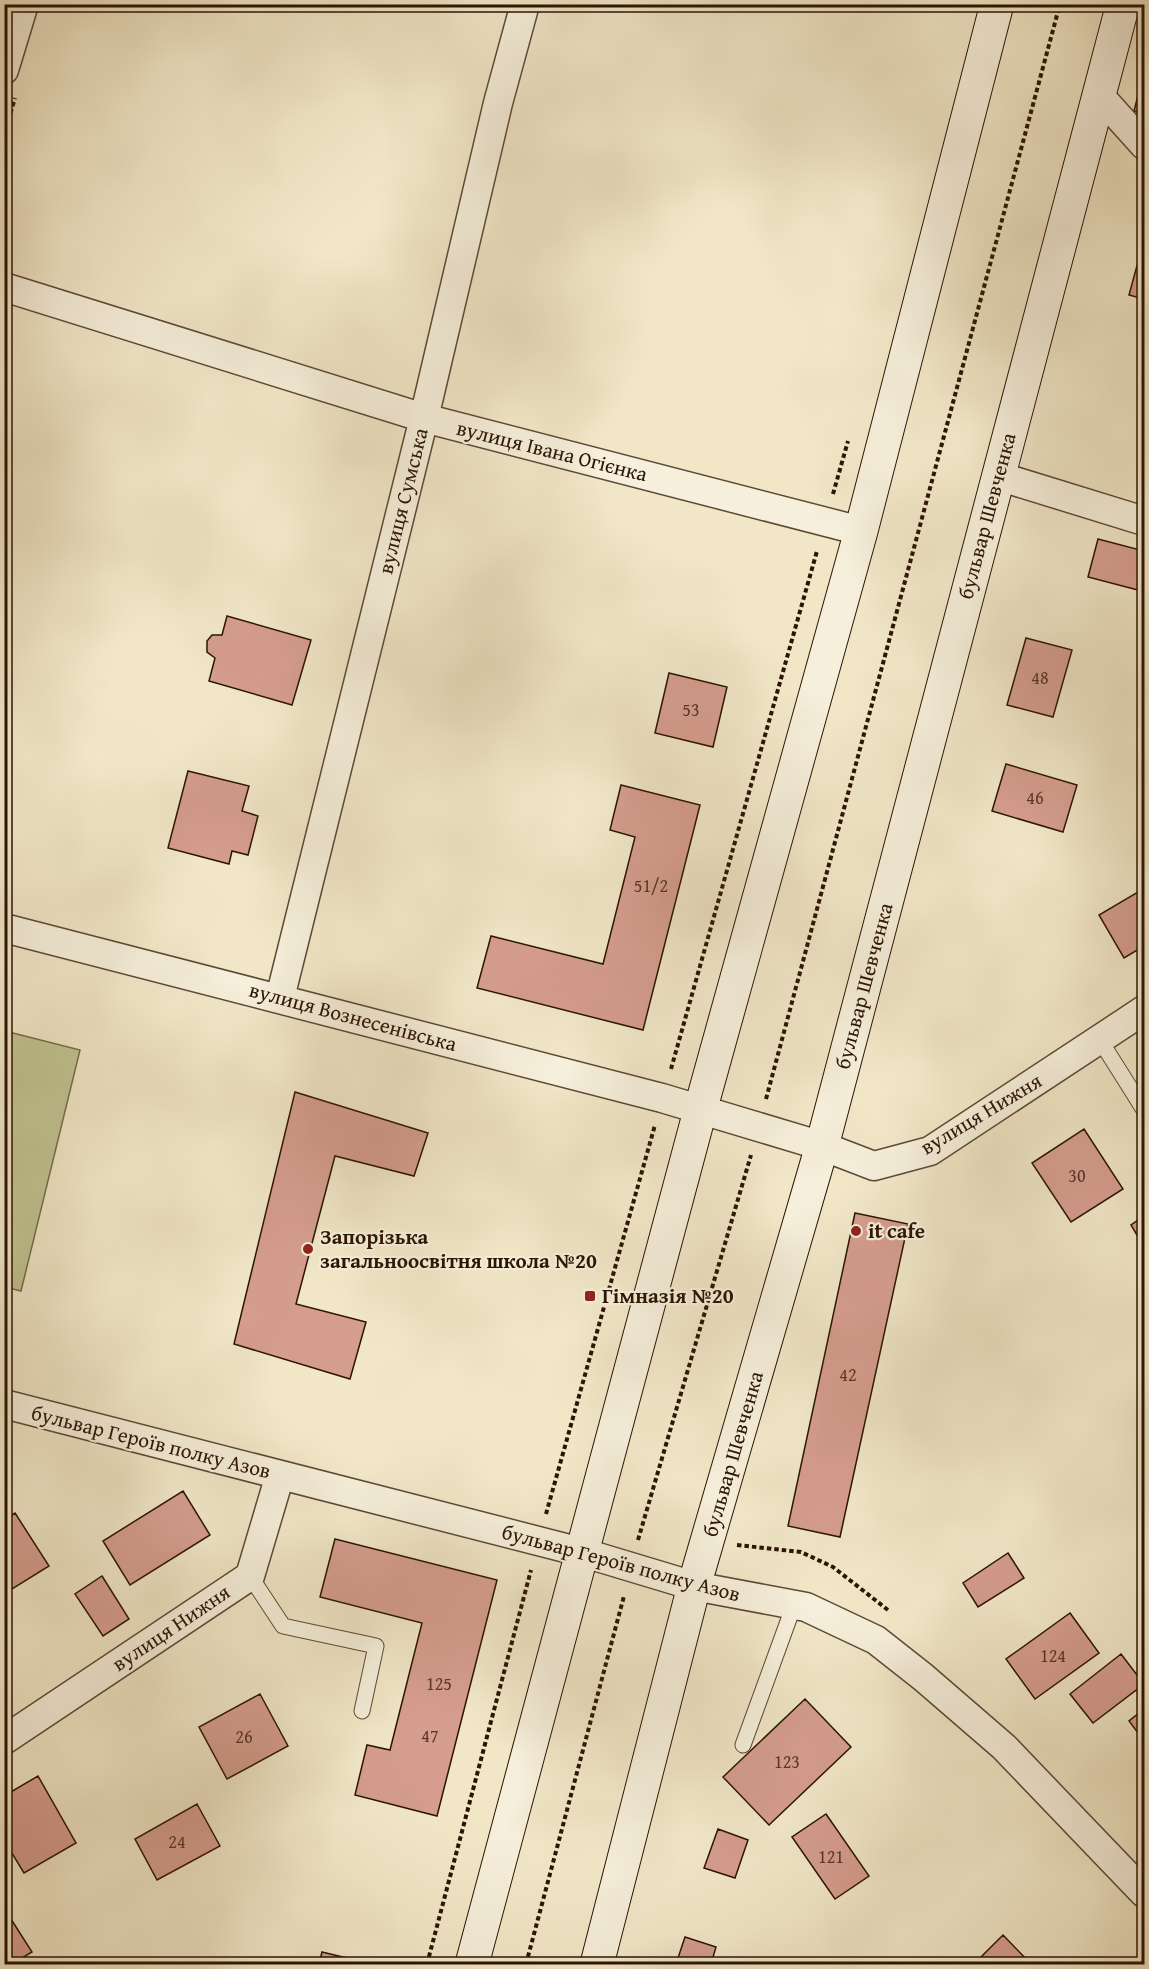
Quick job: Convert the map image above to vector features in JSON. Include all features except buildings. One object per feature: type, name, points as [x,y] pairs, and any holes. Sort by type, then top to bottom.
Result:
[{"type":"street","points":[[4,70],[24,4]]},
{"type":"street","name":"вулиця Сумська","points":[[280,998],[424,418],[498,103],[525,4]]},
{"type":"street","points":[[472,1965],[700,1112],[861,531],[997,4]]},
{"type":"street","name":"бульвар Шевченка","points":[[597,1965],[694,1586],[822,1146],[1123,4]]},
{"type":"street","points":[[1099,95],[1144,144]]},
{"type":"street","name":"вулиця Івана Огієнка","points":[[4,287],[424,418],[861,531]]},
{"type":"street","points":[[998,476],[1144,521]]},
{"type":"street","name":"вулиця Вознесенівська","points":[[4,928],[662,1098],[700,1112]]},
{"type":"street","name":"вулиця Нижня","points":[[700,1112],[822,1146],[874,1166],[930,1151],[1144,1010]]},
{"type":"street","name":"бульвар Героїв полку Азов","points":[[4,1404],[581,1552],[694,1586],[806,1607],[876,1640],[924,1677],[1004,1747],[1144,1893]]},
{"type":"street","name":"вулиця Нижня","points":[[4,1740],[250,1576],[280,1475]]},
{"type":"lane","points":[[1100,1040],[1144,1110]]},
{"type":"lane","points":[[250,1576],[283,1626],[376,1646],[362,1711]]},
{"type":"lane","points":[[743,1745],[794,1605]]},
{"type":"path","points":[[526,1965],[632,1568],[759,1128],[1060,4]]},
{"type":"path","points":[[427,1965],[539,1541],[825,521]]},
{"type":"green space","points":[[5,1031],[80,1050],[21,1291],[5,1287]]},
{"type":"place","name":"it cafe","points":[[856,1231]]},
{"type":"place","name":"Запорізька загальноосвітня школа №20","points":[[308,1249]]},
{"type":"place","name":"Гімназія №20","points":[[590,1296]]}]
